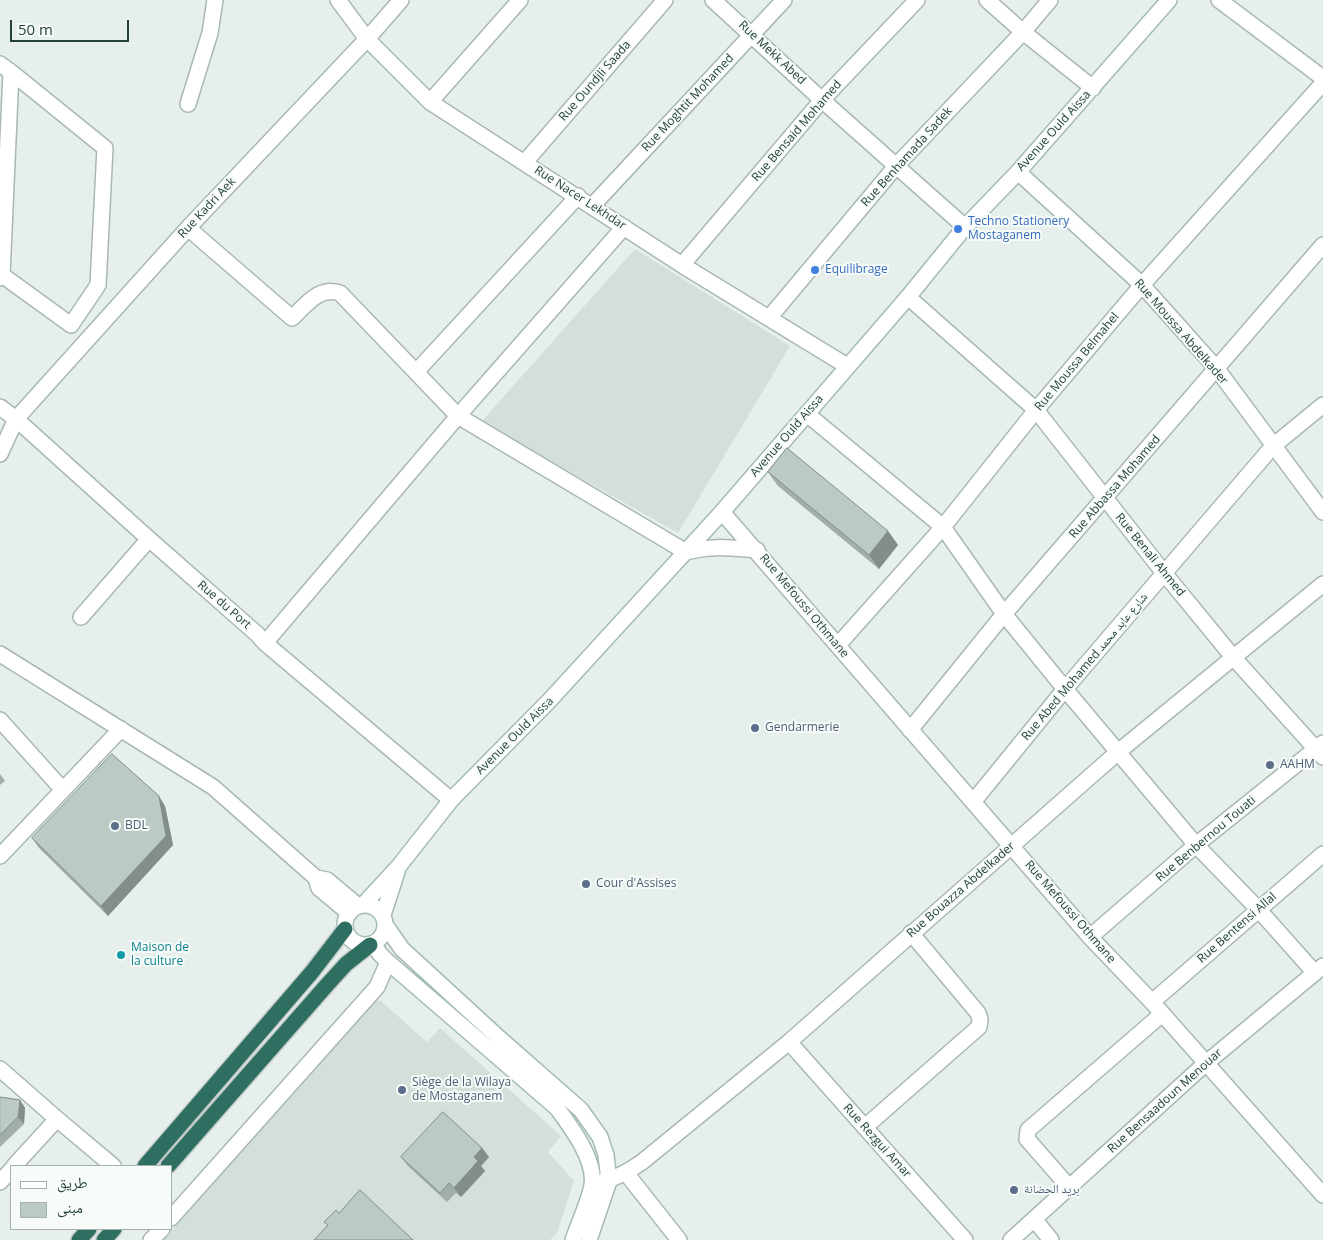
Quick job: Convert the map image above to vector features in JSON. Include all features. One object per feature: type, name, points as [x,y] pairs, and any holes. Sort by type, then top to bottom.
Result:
[{"type":"highway","points":[[146,1165],[312,972],[345,929]]},
{"type":"highway","points":[[169,1165],[346,964],[372,944]]},
{"type":"highway","points":[[79,1240],[88,1230]]},
{"type":"highway","points":[[104,1240],[113,1230]]},
{"type":"street","points":[[188,104],[210,34],[215,0]]},
{"type":"street","name":"Rue Nacer Lekhdar","points":[[338,0],[367,39],[430,102],[682,265],[847,366]]},
{"type":"street","name":"Rue Kadri Aek","points":[[0,454],[16,419],[188,228],[367,39],[401,0]]},
{"type":"street","points":[[430,102],[520,0]]},
{"type":"street","name":"Rue Oundjli Saada","points":[[525,162],[665,0]]},
{"type":"street","name":"Rue Mekk Abed","points":[[713,0],[965,227]]},
{"type":"street","name":"Rue Moghtit Mohamed","points":[[593,206],[784,0]]},
{"type":"street","name":"Rue Bensaid Mohamed","points":[[682,265],[822,100],[917,0]]},
{"type":"street","points":[[987,0],[1023,32],[1093,88]]},
{"type":"street","name":"Rue Benhamada Sadek","points":[[769,318],[897,165],[1023,32],[1050,0]]},
{"type":"street","name":"Avenue Ould Aissa","points":[[357,908],[398,866],[451,800],[549,701],[722,512],[908,297],[965,227],[1018,172],[1169,0]]},
{"type":"street","points":[[1219,0],[1320,69]]},
{"type":"street","points":[[5,68],[105,148],[98,285],[71,325],[1,276],[5,68]]},
{"type":"street","name":"Rue Moussa Belmahel","points":[[838,645],[942,527],[1036,410],[1142,286],[1323,83]]},
{"type":"street","name":"Rue Moussa Abdelkader","points":[[1018,172],[1142,286],[1217,369],[1323,512]]},
{"type":"street","points":[[416,372],[578,196]]},
{"type":"street","points":[[265,643],[458,416],[624,227]]},
{"type":"street","points":[[188,228],[292,318],[320,292],[332,290],[340,293],[458,416],[686,552],[714,547],[757,550]]},
{"type":"street","name":"Rue Abbassa Mohamed","points":[[910,730],[1004,614],[1323,245]]},
{"type":"street","name":"Rue Benali Ahmed","points":[[908,297],[1036,410],[1164,573],[1233,657],[1321,750]]},
{"type":"street","name":"Rue Abed Mohamed شارع عابد محمد","points":[[973,802],[1065,689],[1274,446],[1323,405]]},
{"type":"street","name":"Rue du Port","points":[[0,407],[16,419],[265,643],[451,800]]},
{"type":"street","points":[[808,414],[942,527],[1004,614],[1196,845],[1319,970]]},
{"type":"street","name":"Rue Mefoussi Othmane","points":[[722,512],[757,550],[1090,937],[1152,1002],[1323,1195]]},
{"type":"street","points":[[81,617],[149,540]]},
{"type":"street","name":"Rue Bouazza Abdelkader","points":[[592,1185],[609,1181],[626,1173],[789,1042],[1118,752],[1323,584]]},
{"type":"street","points":[[0,654],[212,787],[316,878],[327,880],[357,908]]},
{"type":"street","points":[[0,720],[63,790]]},
{"type":"street","points":[[0,856],[120,729]]},
{"type":"street","name":"Rue Benbernou Touati","points":[[1090,937],[1196,845],[1321,750]]},
{"type":"street","name":"Rue Bentensi Allal","points":[[1152,1002],[1323,854]]},
{"type":"street","points":[[398,866],[384,920],[384,934],[380,940],[372,944],[359,945],[350,939],[345,929],[346,918],[357,908],[374,907],[384,920],[402,949],[581,1110],[600,1137],[606,1155],[609,1181],[588,1240]]},
{"type":"street","points":[[865,1127],[979,1027],[980,1019],[978,1013],[911,933]]},
{"type":"street","points":[[372,944],[388,962],[557,1108],[574,1130],[592,1169],[592,1185],[572,1240]]},
{"type":"street","points":[[172,1217],[377,987],[388,962]]},
{"type":"street","name":"Rue Bensaadoun Menouar","points":[[1011,1240],[1205,1064],[1319,970]]},
{"type":"street","points":[[1069,1187],[1026,1139],[1028,1130],[1162,1014]]},
{"type":"street","name":"Rue Rezgui Amar","points":[[789,1042],[965,1240]]},
{"type":"street","points":[[0,1069],[112,1165]]},
{"type":"street","points":[[15,1165],[57,1119]]},
{"type":"street","points":[[0,1182],[10,1171]]},
{"type":"street","points":[[626,1173],[679,1240]]},
{"type":"street","points":[[1034,1219],[1051,1240]]},
{"type":"street","points":[[152,1240],[161,1230]]},
{"type":"shaded area","points":[[635,249],[790,346],[678,533],[481,422]]},
{"type":"shaded area","name":"Siège de la Wilaya de Mostaganem","points":[[375,1000],[381,1001],[427,1042],[440,1028],[561,1136],[548,1152],[574,1181],[557,1233],[550,1240],[163,1240]]},
{"type":"building","points":[[787,448],[888,531],[869,555],[768,472]]},
{"type":"building","name":"BDL","points":[[112,754],[159,796],[166,836],[101,906],[32,838]]},
{"type":"building","points":[[0,1097],[20,1100],[18,1117],[0,1135]]},
{"type":"building","points":[[443,1112],[482,1148],[474,1157],[478,1161],[454,1188],[449,1183],[440,1193],[401,1157]]},
{"type":"building","points":[[360,1190],[413,1240],[314,1240],[328,1225],[324,1222],[336,1210],[339,1213]]},
{"type":"place","name":"Techno Stationery Mostaganem","points":[[958,229]]},
{"type":"place","name":"Equilibrage","points":[[815,270]]},
{"type":"place","name":"Gendarmerie","points":[[755,728]]},
{"type":"place","name":"AAHM","points":[[1270,765]]},
{"type":"place","name":"BDL","points":[[115,826]]},
{"type":"place","name":"Cour d'Assises","points":[[586,884]]},
{"type":"place","name":"Maison de la culture","points":[[121,955]]},
{"type":"place","name":"Siège de la Wilaya de Mostaganem","points":[[402,1090]]},
{"type":"place","name":"بريد الحضانة","points":[[1014,1190]]}]
